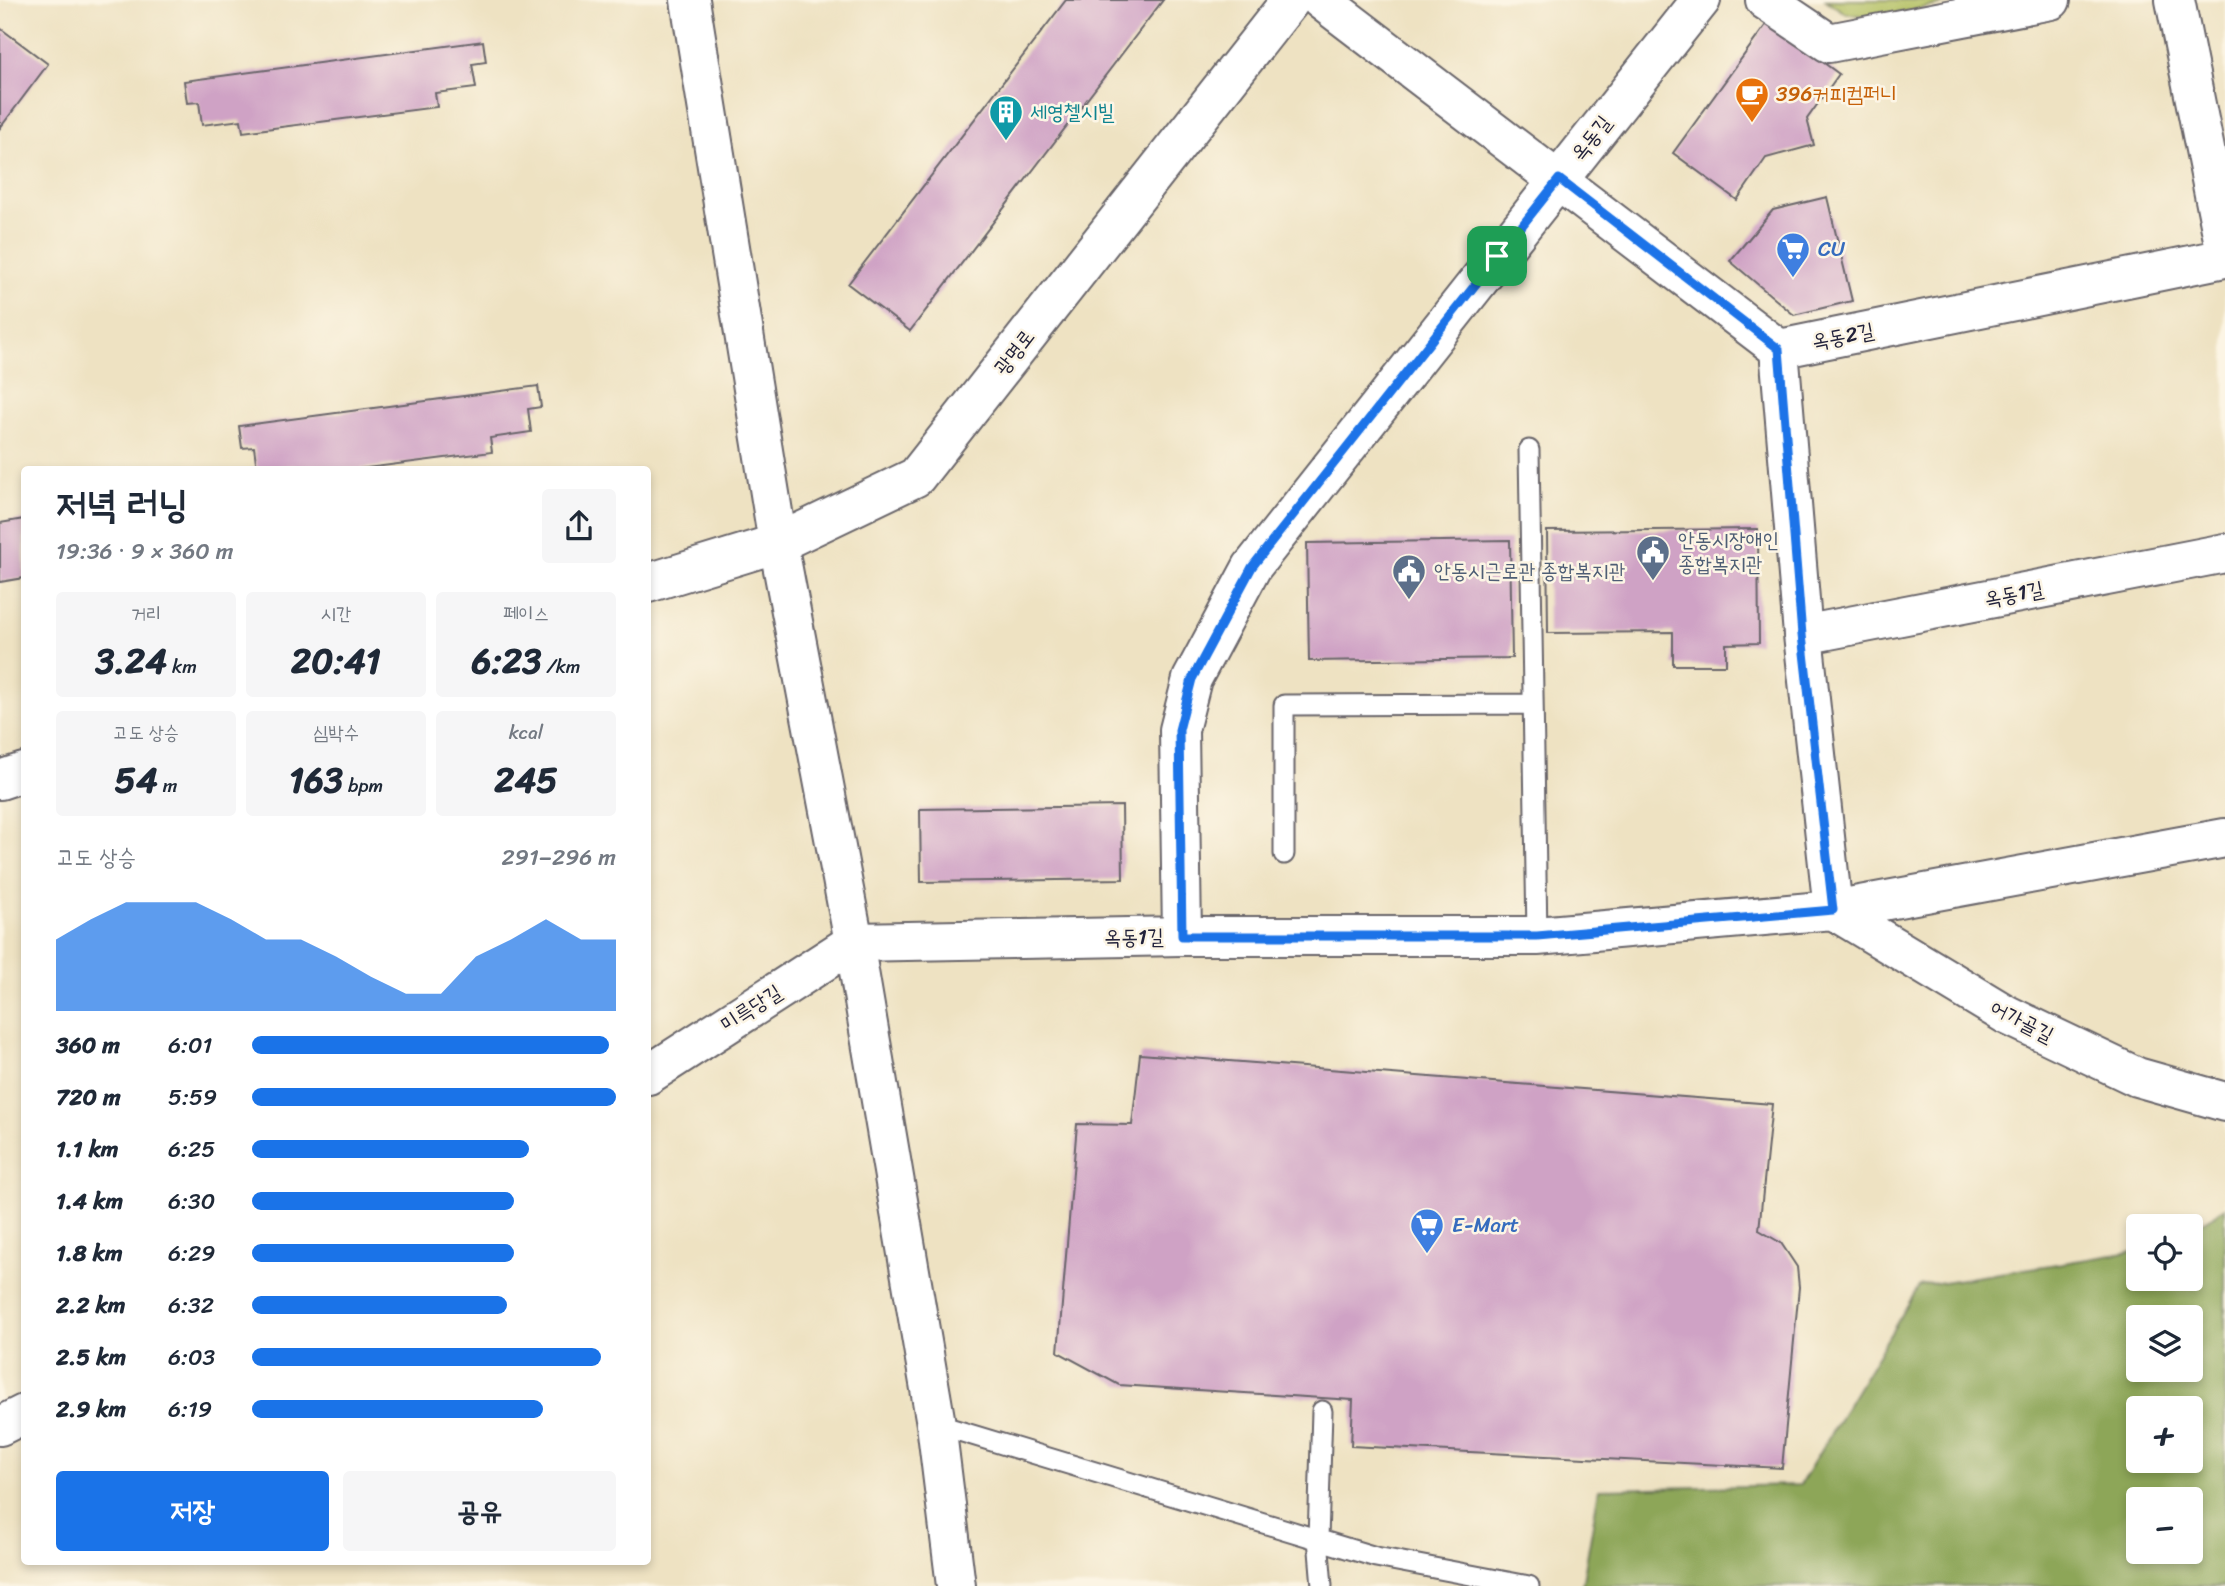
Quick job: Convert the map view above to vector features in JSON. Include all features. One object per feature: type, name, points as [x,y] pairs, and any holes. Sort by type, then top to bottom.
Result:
[{"type":"street","points":[[690,0],[778,543],[854,942],[936,1424],[956,1586]]},
{"type":"street","name":"광명로","points":[[651,582],[778,543],[916,477],[1291,0]]},
{"type":"street","points":[[1321,0],[1779,349],[1802,635],[1833,910]]},
{"type":"street","name":"옥동길","points":[[1182,936],[1179,730],[1192,679],[1252,567],[1700,0]]},
{"type":"street","points":[[1765,0],[1829,43],[2051,0]]},
{"type":"street","points":[[2175,0],[2225,249]]},
{"type":"street","name":"옥동2길","points":[[1779,349],[2225,258]]},
{"type":"street","name":"옥동1길","points":[[1802,635],[2225,553]]},
{"type":"street","points":[[0,780],[21,773]]},
{"type":"street","name":"옥동1길","points":[[854,942],[1182,936],[1537,936],[1833,910],[2225,838]]},
{"type":"street","name":"어가골길","points":[[1833,910],[2007,1015],[2137,1077],[2225,1102]]},
{"type":"street","name":"미륵당길","points":[[651,1073],[854,942]]},
{"type":"street","points":[[0,1426],[21,1415]]},
{"type":"lane","points":[[1529,450],[1537,936]]},
{"type":"lane","points":[[1284,854],[1284,705],[1533,704]]},
{"type":"lane","points":[[1322,1411],[1318,1539],[1322,1586]]},
{"type":"lane","points":[[936,1424],[1376,1557],[1529,1586]]},
{"type":"green space","points":[[1826,0],[1963,0],[1875,18],[1845,13]]},
{"type":"green space","points":[[2225,1208],[2225,1586],[1582,1586],[1599,1489],[1800,1485],[1919,1286],[2126,1253],[2126,1291],[2203,1291],[2203,1222]]},
{"type":"building","name":"세영첼시빌","points":[[1066,0],[1163,0],[910,331],[848,284]]},
{"type":"building","points":[[1768,22],[1839,74],[1807,119],[1814,145],[1766,158],[1737,200],[1673,153]]},
{"type":"building","points":[[0,28],[48,64],[0,128]]},
{"type":"building","points":[[483,41],[486,62],[472,64],[476,88],[435,93],[437,107],[243,132],[241,120],[202,125],[199,102],[187,103],[184,81]]},
{"type":"building","points":[[1827,197],[1852,301],[1794,315],[1730,261],[1773,210]]},
{"type":"building","points":[[538,386],[541,407],[528,409],[531,432],[490,438],[492,452],[382,466],[257,466],[254,447],[242,448],[239,426]]},
{"type":"building","points":[[21,520],[21,578],[0,582],[0,523]]},
{"type":"building","name":"안동시장애인 종합복지관","points":[[1758,529],[1759,643],[1726,644],[1726,665],[1673,665],[1673,632],[1548,633],[1547,531]]},
{"type":"building","name":"안동시근로관 종합복지관","points":[[1510,540],[1512,658],[1309,661],[1307,543]]},
{"type":"building","points":[[1122,806],[1123,879],[921,882],[920,809]]},
{"type":"building","name":"E-Mart","points":[[1140,1054],[1772,1104],[1759,1230],[1781,1243],[1797,1267],[1799,1287],[1782,1468],[1351,1446],[1353,1400],[1119,1385],[1058,1352],[1077,1124],[1132,1125]]},
{"type":"place","name":"396커피컴퍼니","points":[[1752,124]]},
{"type":"place","name":"세영첼시빌","points":[[1006,142]]},
{"type":"place","name":"CU","points":[[1793,279]]},
{"type":"place","name":"안동시장애인 종합복지관","points":[[1653,582]]},
{"type":"place","name":"안동시근로관 종합복지관","points":[[1409,601]]},
{"type":"place","name":"E-Mart","points":[[1427,1255]]},
{"type":"route","points":[[1559,179],[1779,349],[1802,635],[1833,910],[1537,936],[1182,936],[1179,730],[1192,679],[1252,567],[1497,256],[1559,179]]}]
